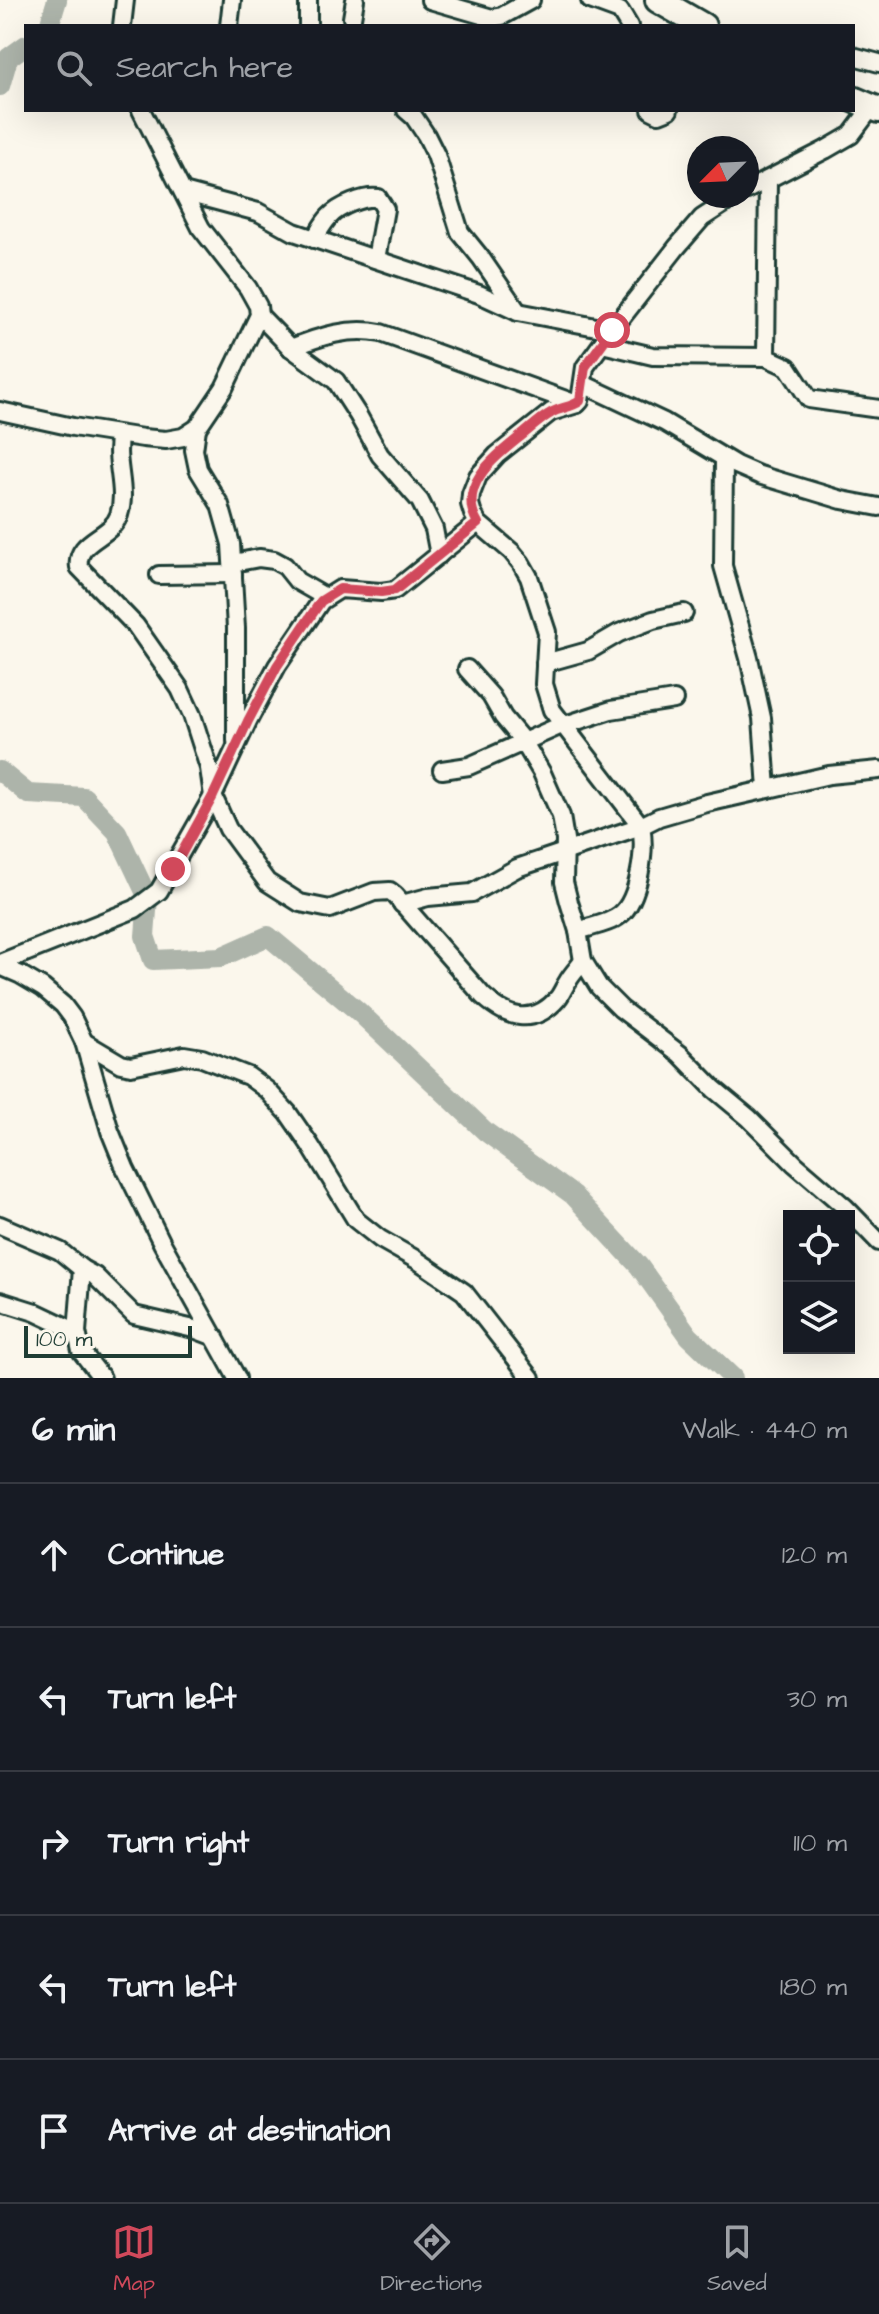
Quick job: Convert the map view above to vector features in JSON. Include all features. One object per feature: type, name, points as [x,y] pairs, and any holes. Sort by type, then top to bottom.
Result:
[{"type":"highway","points":[[658,0],[700,24]]},
{"type":"street","points":[[122,24],[125,0]]},
{"type":"street","points":[[229,24],[232,0]]},
{"type":"street","points":[[308,0],[308,24]]},
{"type":"street","points":[[352,18],[355,0]]},
{"type":"street","points":[[430,0],[492,18],[531,0]]},
{"type":"street","points":[[590,0],[620,11],[628,24]]},
{"type":"street","points":[[855,57],[879,63]]},
{"type":"street","points":[[759,184],[851,135],[868,105]]},
{"type":"street","points":[[142,112],[201,228],[254,298],[259,315],[291,348],[336,381],[380,455],[420,501],[434,529],[439,555]]},
{"type":"street","points":[[408,112],[426,135],[436,155],[460,232],[518,312]]},
{"type":"street","points":[[766,357],[768,180]]},
{"type":"street","points":[[183,192],[258,212],[294,232],[479,294],[518,312],[612,330]]},
{"type":"street","points":[[314,239],[332,214],[363,199],[378,198],[385,209],[376,259]]},
{"type":"street","points":[[578,931],[616,918],[624,912],[641,866],[641,826],[549,703],[544,684],[547,632],[540,604],[521,563],[478,523],[473,514],[471,494],[478,476],[497,455],[551,412],[577,404],[582,397],[585,367],[702,218],[717,208]]},
{"type":"street","points":[[166,440],[183,437],[197,428],[224,388],[259,315]]},
{"type":"street","points":[[291,348],[331,334],[359,331],[381,333],[577,404]]},
{"type":"street","points":[[602,344],[653,356],[766,357],[788,367],[809,399],[879,409]]},
{"type":"street","points":[[583,384],[664,422],[724,459],[759,475],[855,504],[879,507]]},
{"type":"street","points":[[0,411],[73,427],[166,440],[194,450]]},
{"type":"street","points":[[197,428],[194,450],[198,469],[223,514],[231,544],[237,744]]},
{"type":"street","points":[[120,435],[117,452],[122,500],[118,519],[82,551],[78,559],[79,567],[136,626],[180,689],[189,706],[209,768],[213,796],[228,829],[267,882],[300,903],[330,909],[383,890],[395,895],[483,996],[497,1009],[510,1015],[531,1016],[543,1011],[559,997],[583,961]]},
{"type":"street","points":[[724,459],[723,566],[762,718],[767,789]]},
{"type":"street","points":[[0,964],[135,909],[159,891],[213,796],[277,666],[325,597],[340,589],[389,592],[405,583],[478,523]]},
{"type":"street","points":[[159,575],[233,569],[259,558],[274,560],[285,566],[297,581],[325,597]]},
{"type":"street","points":[[545,663],[588,651],[619,633],[653,620],[684,613]]},
{"type":"street","points":[[467,669],[523,741],[542,773],[561,816],[565,840],[564,882],[583,961],[599,987],[621,1009],[680,1054],[879,1242]]},
{"type":"street","points":[[442,770],[469,766],[564,724],[611,710],[674,700]]},
{"type":"street","points":[[402,904],[428,897],[472,893],[517,868],[707,803],[829,775],[879,770]]},
{"type":"street","points":[[0,964],[54,997],[72,1017],[84,1042],[110,1131],[125,1168],[162,1243],[237,1378]]},
{"type":"street","points":[[84,1042],[121,1064],[131,1066],[184,1055],[202,1058],[248,1076],[267,1090],[310,1145],[356,1220],[380,1239],[464,1292],[531,1378]]},
{"type":"street","points":[[0,1225],[60,1251],[95,1276],[134,1315],[215,1337]]},
{"type":"street","points":[[82,1269],[77,1332],[81,1351],[102,1378]]},
{"type":"street","points":[[0,1301],[35,1312],[77,1332]]},
{"type":"waterway","points":[[50,24],[57,0]]},
{"type":"waterway","points":[[0,86],[8,58],[24,46]]},
{"type":"waterway","points":[[0,771],[28,794],[84,797],[117,832],[148,898],[145,936],[153,960],[221,957],[268,936],[359,1012],[486,1132],[573,1195],[639,1266],[689,1336],[733,1378]]},
{"type":"route","points":[[173,869],[277,666],[321,601],[340,589],[395,590],[478,523],[470,504],[478,476],[497,455],[551,412],[580,401],[585,367],[612,330]]}]
